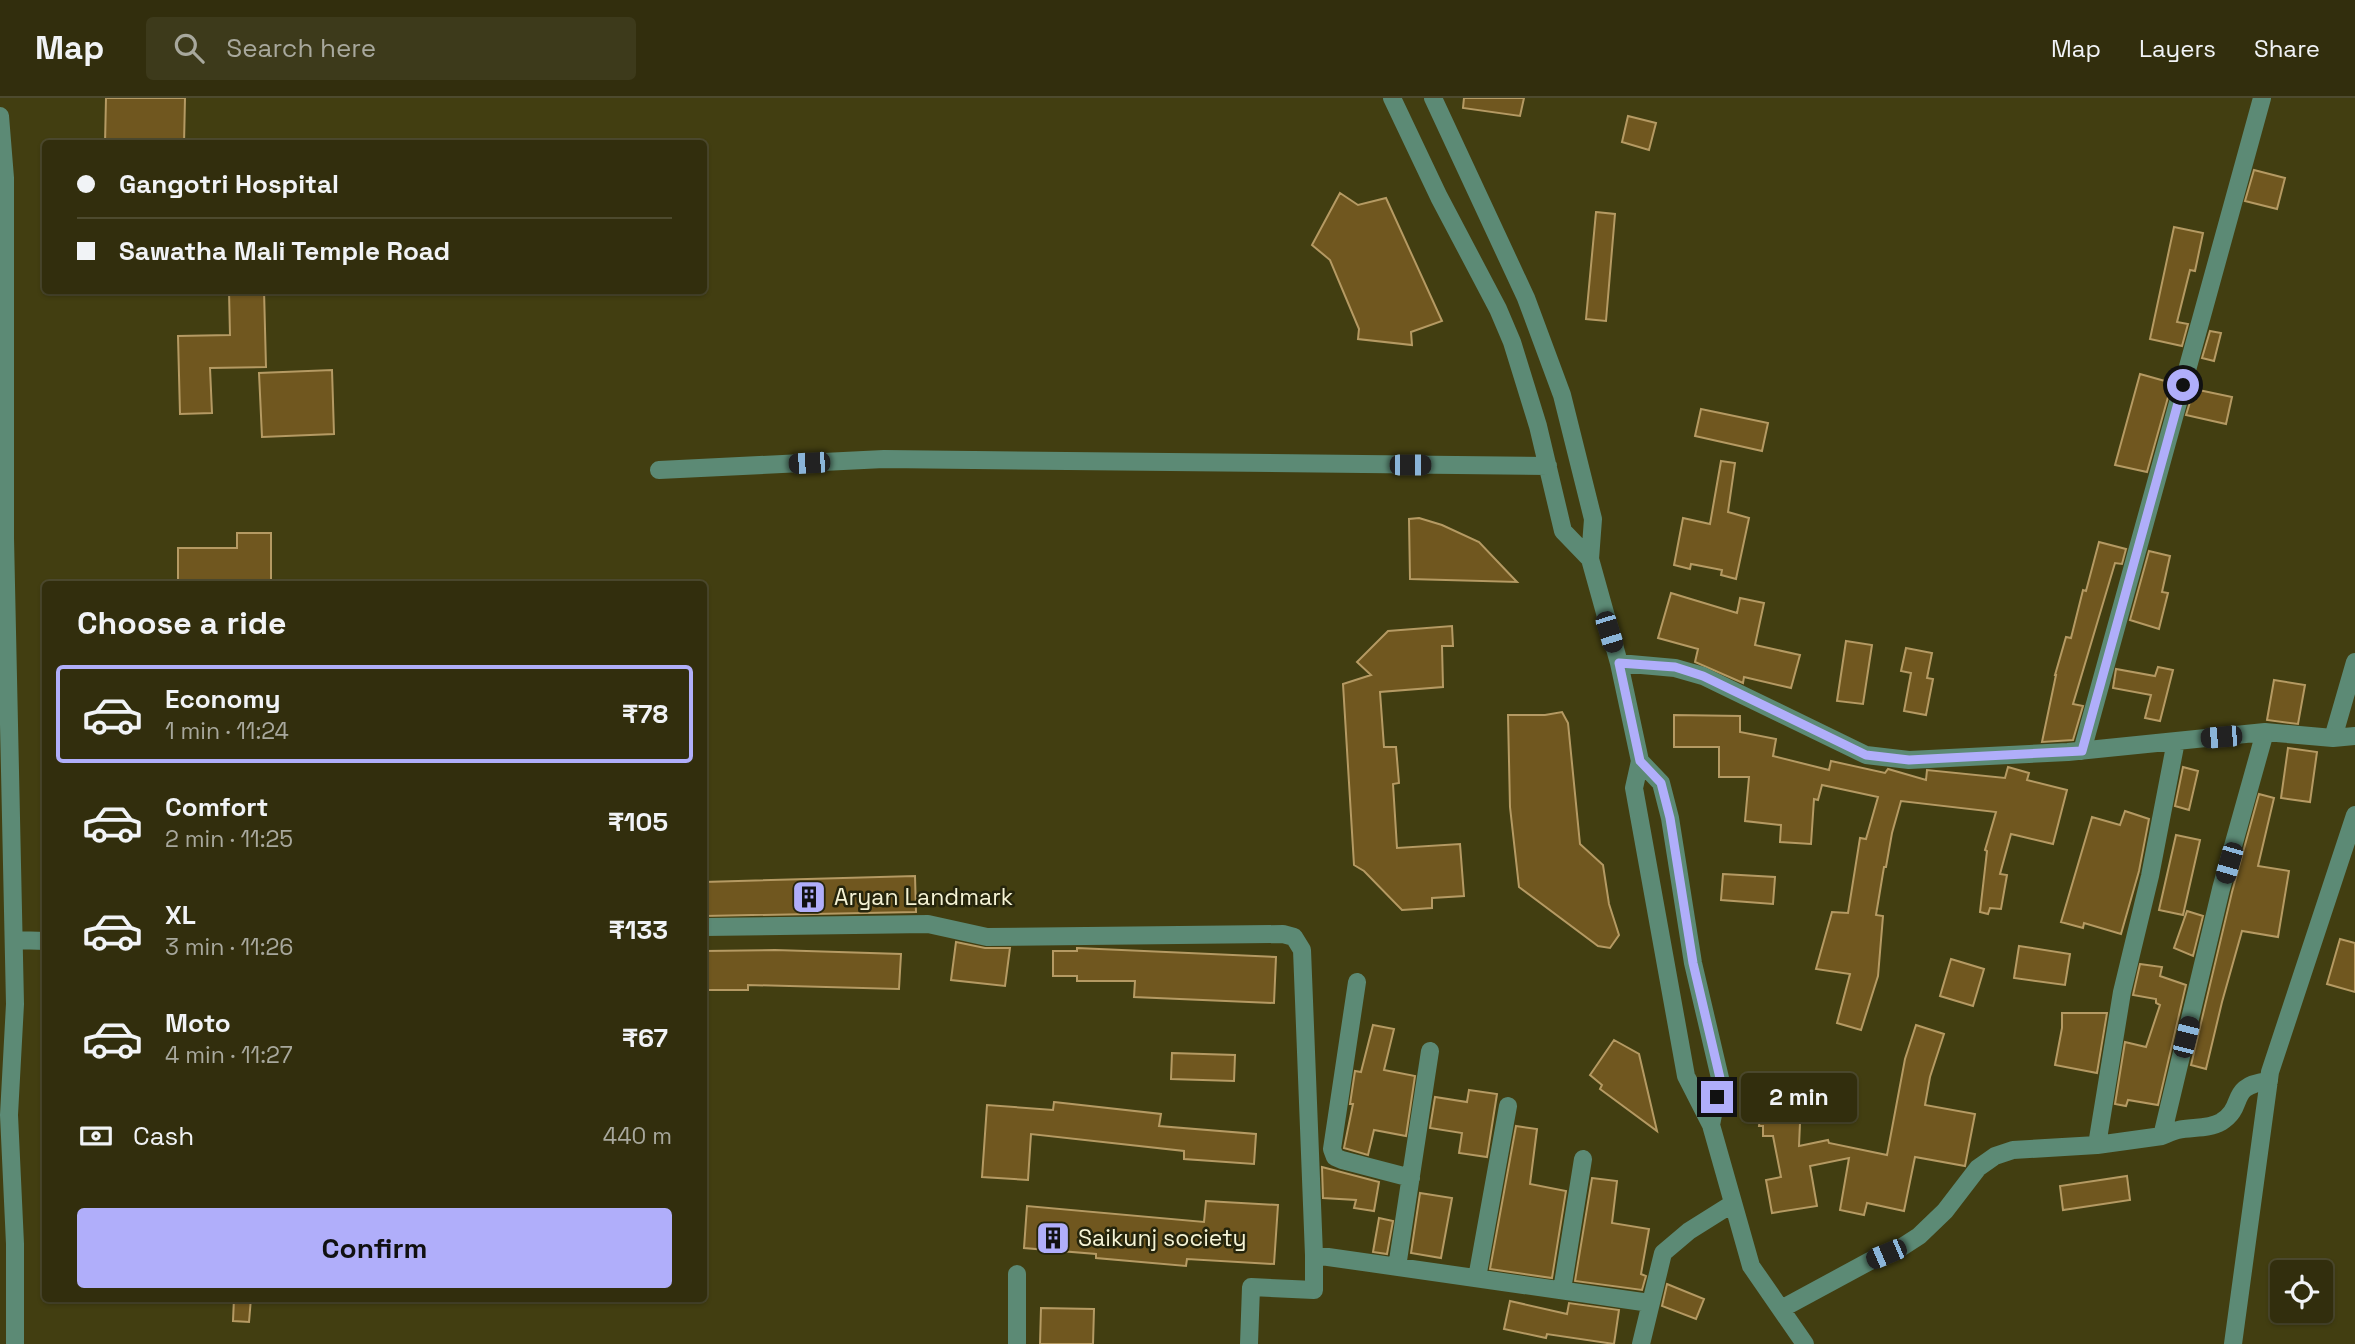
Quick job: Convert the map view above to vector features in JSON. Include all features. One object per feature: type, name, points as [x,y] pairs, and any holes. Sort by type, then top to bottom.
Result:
[{"type":"street","points":[[1392,98],[1439,197],[1498,309],[1512,342],[1548,466],[1563,531],[1590,559]]},
{"type":"street","points":[[1433,98],[1526,298],[1562,396],[1592,519],[1590,559],[1619,663],[1640,761],[1634,788],[1686,1076],[1711,1125],[1751,1266],[1805,1344]]},
{"type":"street","points":[[2082,751],[2262,98]]},
{"type":"street","points":[[0,116],[5,178],[2,446],[15,1004],[9,1115],[15,1244],[15,1344]]},
{"type":"street","points":[[660,470],[884,459],[1548,466]]},
{"type":"street","points":[[2333,738],[2355,662]]},
{"type":"street","points":[[1619,663],[1675,667],[1703,676],[1866,755],[1909,760],[2082,751],[2265,732],[2333,738],[2355,736]]},
{"type":"street","points":[[2162,1136],[2221,889],[2265,732]]},
{"type":"street","points":[[2097,1145],[2122,992],[2150,876],[2176,741]]},
{"type":"street","points":[[1640,761],[1661,783],[1670,818],[1693,963],[1720,1078],[1711,1125]]},
{"type":"street","points":[[2233,1344],[2270,1072],[2355,815]]},
{"type":"street","points":[[707,927],[928,924],[987,937],[1283,934],[1294,937],[1302,950],[1314,1290],[1251,1287],[1249,1344]]},
{"type":"street","points":[[14,940],[42,941]]},
{"type":"street","points":[[1357,982],[1332,1149],[1335,1157],[1342,1160],[1411,1178]]},
{"type":"street","points":[[1397,1267],[1430,1051]]},
{"type":"street","points":[[1781,1309],[1919,1236],[1945,1211],[1978,1168],[1995,1156],[2013,1150],[2097,1145],[2162,1136],[2177,1130],[2214,1125],[2230,1114],[2244,1088],[2251,1083],[2269,1082]]},
{"type":"street","points":[[1477,1278],[1508,1106]]},
{"type":"street","points":[[1562,1290],[1583,1159]]},
{"type":"street","points":[[1641,1344],[1663,1253],[1689,1231],[1732,1204]]},
{"type":"street","points":[[1314,1255],[1650,1303]]},
{"type":"street","points":[[1017,1274],[1017,1344]]},
{"type":"building","points":[[106,98],[185,98],[184,140],[105,140]]},
{"type":"building","points":[[1464,98],[1524,98],[1520,116],[1463,108]]},
{"type":"building","points":[[1628,116],[1656,123],[1649,150],[1622,142]]},
{"type":"building","points":[[2254,170],[2285,178],[2277,209],[2245,201]]},
{"type":"building","points":[[1340,193],[1358,205],[1386,198],[1442,321],[1411,332],[1412,345],[1358,339],[1359,329],[1330,260],[1312,245]]},
{"type":"building","points":[[1596,212],[1615,214],[1606,321],[1586,319]]},
{"type":"building","points":[[2174,227],[2203,233],[2195,271],[2190,270],[2177,322],[2188,324],[2182,346],[2150,339]]},
{"type":"building","points":[[229,294],[264,294],[266,367],[210,368],[212,413],[180,414],[178,336],[230,335]]},
{"type":"building","points":[[2210,331],[2221,333],[2214,361],[2202,358]]},
{"type":"building","points":[[332,370],[334,434],[262,437],[259,373]]},
{"type":"building","points":[[2140,374],[2172,383],[2147,472],[2115,465]]},
{"type":"building","points":[[2194,389],[2232,397],[2226,424],[2186,415]]},
{"type":"building","points":[[1701,409],[1768,423],[1762,451],[1695,436]]},
{"type":"building","points":[[1721,461],[1735,463],[1728,512],[1749,518],[1736,579],[1721,575],[1722,570],[1691,564],[1690,569],[1674,565],[1683,518],[1710,524]]},
{"type":"building","points":[[1419,518],[1479,542],[1517,582],[1410,579],[1409,519]]},
{"type":"building","points":[[237,533],[271,533],[271,581],[178,581],[178,548],[237,548]]},
{"type":"building","points":[[2099,542],[2126,549],[2122,564],[2115,563],[2073,704],[2083,706],[2073,740],[2042,742],[2055,675],[2066,637],[2071,638]]},
{"type":"building","points":[[2149,551],[2170,556],[2162,592],[2168,593],[2159,629],[2130,620]]},
{"type":"building","points":[[1671,593],[1737,613],[1740,598],[1764,603],[1755,645],[1800,655],[1791,688],[1744,677],[1743,683],[1695,662],[1698,649],[1658,638]]},
{"type":"building","points":[[1452,626],[1453,646],[1442,646],[1443,687],[1380,692],[1384,747],[1396,747],[1399,783],[1393,784],[1397,848],[1460,844],[1464,896],[1432,898],[1432,908],[1402,910],[1364,871],[1354,865],[1343,684],[1371,675],[1357,662],[1388,631]]},
{"type":"building","points":[[1846,641],[1872,645],[1863,704],[1837,701]]},
{"type":"building","points":[[1906,648],[1932,653],[1927,678],[1933,679],[1926,715],[1904,711],[1911,673],[1901,671]]},
{"type":"building","points":[[2158,667],[2173,670],[2160,721],[2145,718],[2151,695],[2113,688],[2116,669],[2155,676]]},
{"type":"building","points":[[2274,680],[2305,685],[2298,724],[2267,720]]},
{"type":"building","points":[[1562,712],[1568,723],[1580,844],[1603,865],[1609,904],[1619,935],[1610,948],[1598,946],[1519,887],[1510,807],[1508,715]]},
{"type":"building","points":[[1674,715],[1740,716],[1740,732],[1776,739],[1773,756],[1829,770],[1831,761],[1885,773],[1888,769],[1926,780],[1927,770],[2005,778],[2008,767],[2029,773],[2027,780],[2067,790],[2053,844],[2011,834],[2000,874],[2007,875],[2001,909],[1990,908],[1988,914],[1980,912],[1985,850],[1996,812],[1901,801],[1884,867],[1876,915],[1883,916],[1878,976],[1861,1030],[1837,1023],[1850,974],[1816,969],[1832,912],[1848,913],[1860,838],[1866,839],[1878,797],[1822,785],[1818,800],[1814,799],[1811,844],[1780,842],[1781,825],[1745,821],[1749,777],[1719,777],[1719,747],[1674,747]]},
{"type":"building","points":[[2288,748],[2317,752],[2310,802],[2281,798]]},
{"type":"building","points":[[2183,767],[2198,771],[2189,810],[2175,806]]},
{"type":"building","points":[[2259,794],[2274,798],[2258,866],[2289,871],[2278,937],[2242,931],[2206,1069],[2191,1065],[2232,892]]},
{"type":"building","points":[[2125,811],[2149,819],[2139,871],[2121,934],[2084,923],[2083,928],[2061,922],[2092,817],[2120,825]]},
{"type":"building","points":[[2176,835],[2200,840],[2183,915],[2159,910]]},
{"type":"building","points":[[1723,874],[1775,877],[1773,904],[1721,900]]},
{"type":"building","name":"Aryan Landmark","points":[[915,876],[916,912],[707,916],[707,882]]},
{"type":"building","points":[[2187,911],[2203,916],[2193,956],[2174,948]]},
{"type":"building","points":[[2340,939],[2355,943],[2355,992],[2327,984]]},
{"type":"building","points":[[956,942],[985,948],[1010,948],[1005,986],[951,980]]},
{"type":"building","points":[[2019,946],[2070,954],[2065,985],[2014,978]]},
{"type":"building","points":[[1077,948],[1276,957],[1274,1003],[1134,997],[1135,981],[1077,981],[1077,976],[1053,976],[1053,951],[1077,951]]},
{"type":"building","name":"Aryan Landmark","points":[[707,951],[901,954],[899,989],[748,985],[748,990],[707,990]]},
{"type":"building","points":[[1951,959],[1984,969],[1973,1006],[1940,996]]},
{"type":"building","points":[[2140,964],[2162,967],[2160,976],[2186,985],[2158,1105],[2128,1100],[2126,1106],[2115,1104],[2125,1042],[2146,1047],[2160,1005],[2156,1003],[2156,999],[2133,995]]},
{"type":"building","points":[[2062,1013],[2107,1013],[2097,1073],[2055,1065]]},
{"type":"building","points":[[1373,1025],[1394,1029],[1384,1070],[1415,1076],[1406,1136],[1374,1130],[1368,1155],[1344,1148],[1353,1104],[1350,1104],[1355,1071],[1361,1072]]},
{"type":"building","points":[[1916,1025],[1944,1034],[1930,1077],[1925,1105],[1975,1114],[1965,1166],[1915,1157],[1904,1211],[1867,1203],[1864,1215],[1840,1210],[1849,1158],[1810,1166],[1817,1206],[1772,1213],[1766,1180],[1781,1177],[1773,1136],[1763,1136],[1763,1126],[1759,1126],[1764,1086],[1768,1086],[1768,1076],[1802,1077],[1799,1146],[1828,1140],[1829,1143],[1887,1155],[1905,1059]]},
{"type":"building","points":[[1614,1040],[1639,1054],[1657,1131],[1600,1089],[1602,1085],[1590,1075]]},
{"type":"building","points":[[1172,1053],[1235,1055],[1234,1081],[1171,1079]]},
{"type":"building","points":[[1469,1090],[1497,1094],[1487,1157],[1459,1153],[1462,1133],[1430,1128],[1435,1097],[1467,1102]]},
{"type":"building","points":[[1054,1102],[1161,1114],[1159,1126],[1256,1134],[1254,1164],[1184,1159],[1184,1151],[1031,1134],[1028,1180],[982,1177],[987,1105],[1053,1110]]},
{"type":"building","points":[[1516,1126],[1537,1129],[1530,1184],[1566,1191],[1552,1278],[1490,1269]]},
{"type":"building","points":[[1322,1167],[1379,1182],[1374,1211],[1354,1208],[1356,1200],[1323,1198]]},
{"type":"building","points":[[2127,1176],[2130,1200],[2063,1210],[2060,1186]]},
{"type":"building","points":[[1592,1178],[1617,1181],[1612,1223],[1649,1229],[1641,1274],[1646,1276],[1642,1290],[1575,1281]]},
{"type":"building","points":[[1420,1193],[1452,1198],[1441,1258],[1411,1253]]},
{"type":"building","points":[[1206,1201],[1278,1205],[1274,1264],[1187,1259],[1186,1266],[1024,1248],[1027,1206],[1204,1222]]},
{"type":"building","points":[[1379,1218],[1393,1221],[1387,1254],[1373,1252]]},
{"type":"building","points":[[1667,1284],[1704,1299],[1696,1319],[1662,1306]]},
{"type":"building","points":[[1510,1301],[1567,1314],[1569,1303],[1619,1310],[1614,1344],[1547,1334],[1546,1338],[1504,1329]]},
{"type":"building","points":[[234,1302],[251,1302],[249,1322],[233,1321]]},
{"type":"building","points":[[1041,1308],[1094,1309],[1093,1344],[1040,1344]]},
{"type":"place","name":"Aryan Landmark","points":[[809,897]]},
{"type":"place","name":"Saikunj society","points":[[1053,1238]]},
{"type":"route","points":[[1717,1097],[1720,1078],[1693,963],[1670,818],[1661,783],[1640,761],[1619,663],[1675,667],[1703,676],[1866,755],[1909,760],[2082,751],[2183,385]]}]
